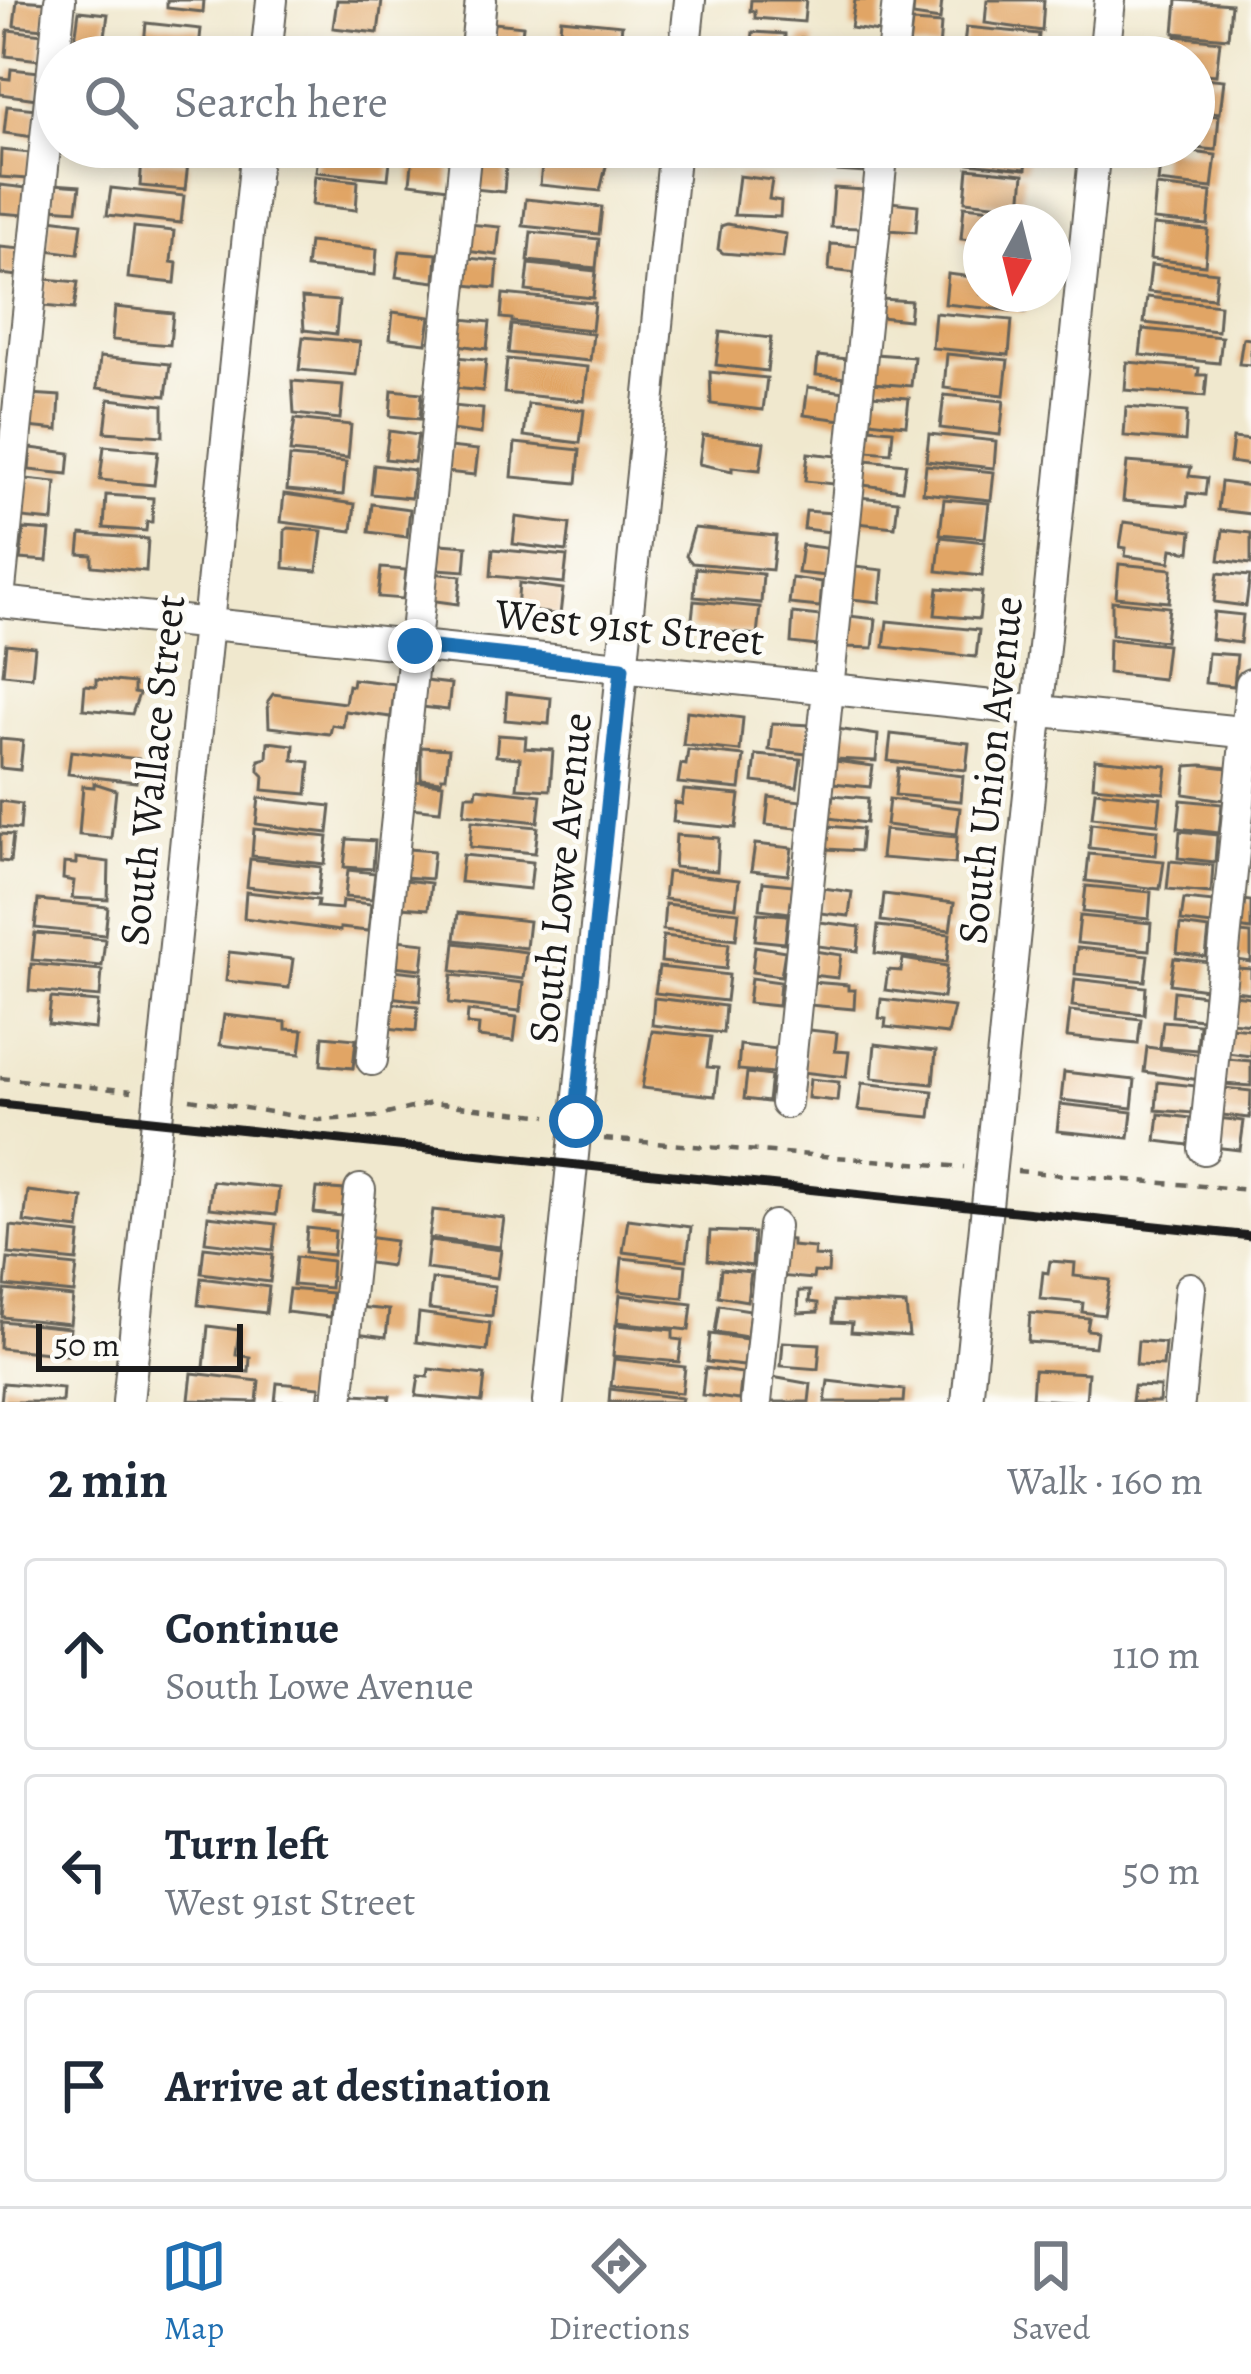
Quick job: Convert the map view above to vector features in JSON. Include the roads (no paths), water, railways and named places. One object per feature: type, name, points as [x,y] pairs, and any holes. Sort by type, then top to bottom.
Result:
[{"type":"street","points":[[56,36],[60,0]]},
{"type":"street","points":[[268,36],[272,0]]},
{"type":"street","points":[[477,36],[481,0]]},
{"type":"street","points":[[686,36],[690,0]]},
{"type":"street","points":[[894,36],[898,0]]},
{"type":"street","points":[[1106,36],[1110,0]]},
{"type":"street","points":[[0,589],[43,168]]},
{"type":"street","name":"South Wallace Street","points":[[128,1402],[255,168]]},
{"type":"street","points":[[372,1060],[464,168]]},
{"type":"street","name":"South Lowe Avenue","points":[[548,1402],[673,168]]},
{"type":"street","points":[[786,1102],[881,168]]},
{"type":"street","name":"South Union Avenue","points":[[967,1402],[1093,168]]},
{"type":"street","name":"West 91st Street","points":[[0,602],[1248,733]]},
{"type":"street","points":[[1204,1149],[1251,684]]},
{"type":"street","points":[[338,1402],[360,1190]]},
{"type":"street","points":[[756,1402],[774,1226]]},
{"type":"street","points":[[1179,1402],[1190,1288]]},
{"type":"railway","points":[[0,1104],[1251,1236]]}]
